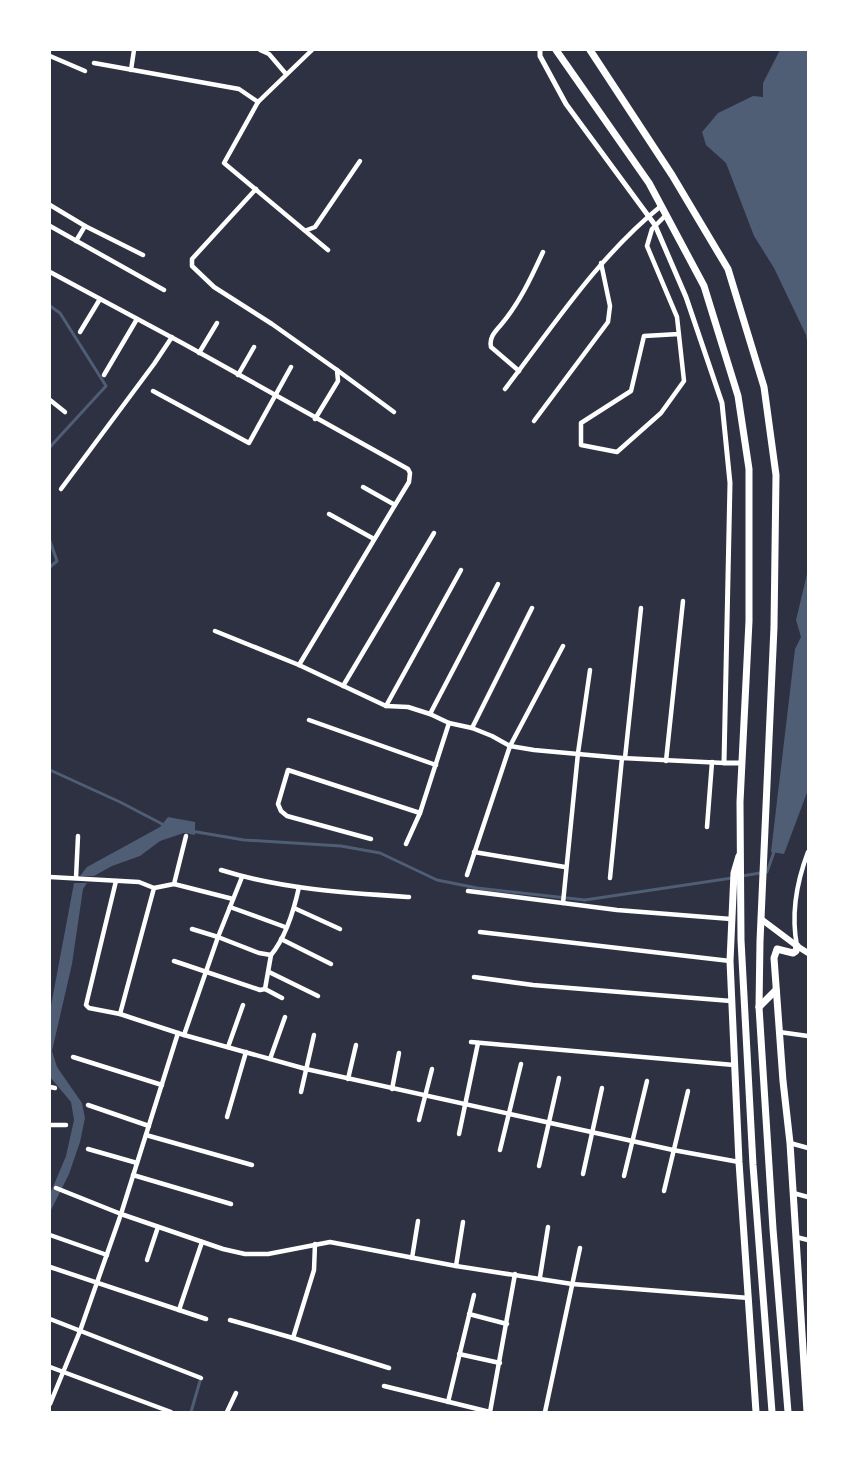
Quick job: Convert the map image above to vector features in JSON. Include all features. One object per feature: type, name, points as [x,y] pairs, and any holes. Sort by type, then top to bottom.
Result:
[{"type":"main road","points":[[556,50],[649,183],[704,286],[738,396],[749,469],[749,621],[741,764],[740,852],[744,999],[753,1165],[772,1413]]},
{"type":"main road","points":[[590,50],[672,175],[728,269],[764,387],[776,475],[774,627],[759,1007],[788,1413]]},
{"type":"main road","points":[[740,852],[734,873],[731,919],[731,1002],[756,1413]]},
{"type":"main road","points":[[761,919],[808,952]]},
{"type":"main road","points":[[797,946],[793,953],[777,949],[775,953],[779,1032],[805,1320],[807,1413]]},
{"type":"main road","points":[[759,1007],[776,990]]},
{"type":"street","points":[[131,70],[134,50]]},
{"type":"street","points":[[260,50],[269,54],[286,74]]},
{"type":"street","points":[[312,50],[258,102],[224,163],[307,230],[328,250]]},
{"type":"street","points":[[540,50],[540,56],[561,97],[655,225],[686,297],[722,403],[730,483],[724,763]]},
{"type":"street","points":[[50,56],[85,71]]},
{"type":"street","points":[[94,63],[239,88],[258,102]]},
{"type":"street","points":[[307,230],[315,227],[360,161]]},
{"type":"street","points":[[256,189],[192,259],[192,266],[214,287],[272,324],[394,412]]},
{"type":"street","points":[[50,205],[85,226],[143,255]]},
{"type":"street","points":[[505,389],[601,263],[634,228],[661,206]]},
{"type":"street","points":[[666,215],[655,225],[648,238],[647,246],[675,310],[679,334],[684,381],[661,413],[616,452],[581,445],[581,423],[631,391],[644,336],[679,334]]},
{"type":"street","points":[[50,226],[164,290]]},
{"type":"street","points":[[76,241],[85,226]]},
{"type":"street","points":[[519,371],[492,347],[490,342],[525,290],[543,252]]},
{"type":"street","points":[[534,421],[608,322],[610,306],[601,263]]},
{"type":"street","points":[[50,272],[172,337],[408,470],[411,477],[299,665]]},
{"type":"street","points":[[80,332],[100,299]]},
{"type":"street","points":[[104,375],[137,319]]},
{"type":"street","points":[[199,353],[217,323]]},
{"type":"street","points":[[61,489],[172,337]]},
{"type":"street","points":[[238,375],[254,347]]},
{"type":"street","points":[[153,391],[249,443],[291,367]]},
{"type":"street","points":[[315,419],[338,381],[337,370]]},
{"type":"street","points":[[50,400],[65,412]]},
{"type":"street","points":[[363,486],[395,505]]},
{"type":"street","points":[[329,514],[374,539]]},
{"type":"street","points":[[343,686],[435,533]]},
{"type":"street","points":[[386,706],[461,570]]},
{"type":"street","points":[[430,714],[498,584]]},
{"type":"street","points":[[666,760],[683,601]]},
{"type":"street","points":[[472,728],[532,608]]},
{"type":"street","points":[[610,878],[641,608]]},
{"type":"street","points":[[215,632],[299,665],[386,706],[408,707],[430,714],[449,723],[472,728],[510,746],[623,758],[741,764]]},
{"type":"street","points":[[467,875],[510,746],[563,646]]},
{"type":"street","points":[[563,903],[578,753],[590,670]]},
{"type":"street","points":[[309,720],[436,765]]},
{"type":"street","points":[[406,844],[420,813],[449,723]]},
{"type":"street","points":[[707,826],[712,762]]},
{"type":"street","points":[[371,839],[288,816],[281,811],[278,804],[288,770],[420,813]]},
{"type":"street","points":[[76,878],[78,836]]},
{"type":"street","points":[[174,884],[186,836]]},
{"type":"street","points":[[474,852],[566,867]]},
{"type":"street","points":[[797,946],[794,913],[808,852]]},
{"type":"street","points":[[221,870],[242,877],[299,886],[409,897]]},
{"type":"street","points":[[50,877],[139,882],[154,888],[174,884],[233,899]]},
{"type":"street","points":[[184,1035],[205,971],[242,877]]},
{"type":"street","points":[[116,881],[86,1005],[89,1008],[120,1014],[184,1035],[348,1079],[673,1150],[739,1162]]},
{"type":"street","points":[[265,989],[271,956],[294,908],[299,886]]},
{"type":"street","points":[[120,1014],[154,888]]},
{"type":"street","points":[[468,891],[617,910],[731,919]]},
{"type":"street","points":[[230,907],[285,927]]},
{"type":"street","points":[[294,908],[340,929]]},
{"type":"street","points":[[192,929],[271,956]]},
{"type":"street","points":[[480,932],[730,961]]},
{"type":"street","points":[[281,939],[331,964]]},
{"type":"street","points":[[174,961],[260,990],[265,989],[282,998]]},
{"type":"street","points":[[269,972],[318,996]]},
{"type":"street","points":[[474,977],[533,985],[731,1002]]},
{"type":"street","points":[[228,1047],[243,1005]]},
{"type":"street","points":[[270,1059],[285,1017]]},
{"type":"street","points":[[779,1032],[808,1036]]},
{"type":"street","points":[[50,1404],[80,1331],[107,1255],[178,1033]]},
{"type":"street","points":[[301,1092],[314,1035]]},
{"type":"street","points":[[471,1042],[734,1065]]},
{"type":"street","points":[[459,1134],[478,1043]]},
{"type":"street","points":[[348,1079],[356,1045]]},
{"type":"street","points":[[227,1117],[246,1052]]},
{"type":"street","points":[[392,1089],[399,1053]]},
{"type":"street","points":[[74,1057],[162,1085]]},
{"type":"street","points":[[500,1150],[521,1064]]},
{"type":"street","points":[[419,1120],[432,1069]]},
{"type":"street","points":[[539,1166],[560,1078]]},
{"type":"street","points":[[624,1176],[647,1081]]},
{"type":"street","points":[[583,1174],[602,1088]]},
{"type":"street","points":[[663,1191],[688,1091]]},
{"type":"street","points":[[88,1105],[149,1126]]},
{"type":"street","points":[[50,1125],[66,1125]]},
{"type":"street","points":[[146,1135],[252,1165]]},
{"type":"street","points":[[790,1143],[808,1148]]},
{"type":"street","points":[[88,1149],[137,1163]]},
{"type":"street","points":[[133,1175],[231,1204]]},
{"type":"street","points":[[56,1188],[158,1227],[245,1254],[268,1254],[330,1242],[456,1266],[540,1277],[572,1284],[749,1298]]},
{"type":"street","points":[[793,1193],[808,1197]]},
{"type":"street","points":[[412,1258],[418,1221]]},
{"type":"street","points":[[456,1266],[464,1222]]},
{"type":"street","points":[[147,1260],[158,1227]]},
{"type":"street","points":[[540,1277],[548,1227]]},
{"type":"street","points":[[50,1235],[107,1255]]},
{"type":"street","points":[[796,1237],[808,1240]]},
{"type":"street","points":[[179,1310],[202,1242]]},
{"type":"street","points":[[293,1338],[314,1270],[315,1244]]},
{"type":"street","points":[[545,1413],[579,1248]]},
{"type":"street","points":[[50,1268],[206,1318]]},
{"type":"street","points":[[384,1386],[490,1412],[515,1274]]},
{"type":"street","points":[[448,1402],[474,1295]]},
{"type":"street","points":[[469,1314],[507,1324]]},
{"type":"street","points":[[50,1319],[201,1378]]},
{"type":"street","points":[[230,1320],[389,1368]]},
{"type":"street","points":[[459,1354],[500,1363]]},
{"type":"street","points":[[50,1366],[171,1413]]},
{"type":"street","points":[[227,1413],[236,1394]]},
{"type":"water","points":[[780,50],[808,50],[808,347],[806,335],[774,268],[754,236],[726,163],[706,145],[702,132],[718,113],[753,96],[763,97],[763,83]]},
{"type":"water","points":[[808,570],[808,790],[784,854],[771,852],[795,649],[801,637],[796,620]]},
{"type":"water","points":[[168,817],[195,822],[195,835],[184,833],[160,841],[140,856],[112,866],[94,876],[80,876],[87,867],[160,827]]},
{"type":"water","points":[[74,883],[87,883],[83,889],[72,964],[52,1051],[57,1067],[82,1103],[85,1118],[69,1174],[50,1212],[50,1194],[66,1156],[74,1120],[71,1102],[50,1077],[50,1011]]},
{"type":"waterway","points":[[50,306],[60,313],[106,386],[50,447]]},
{"type":"waterway","points":[[50,541],[57,561],[50,567]]},
{"type":"waterway","points":[[50,770],[164,825]]},
{"type":"waterway","points":[[191,831],[244,840],[341,846],[380,853],[437,880],[477,888],[585,900],[732,878]]},
{"type":"waterway","points":[[767,872],[775,849]]},
{"type":"waterway","points":[[742,876],[760,873]]},
{"type":"waterway","points":[[191,1412],[200,1381]]}]
